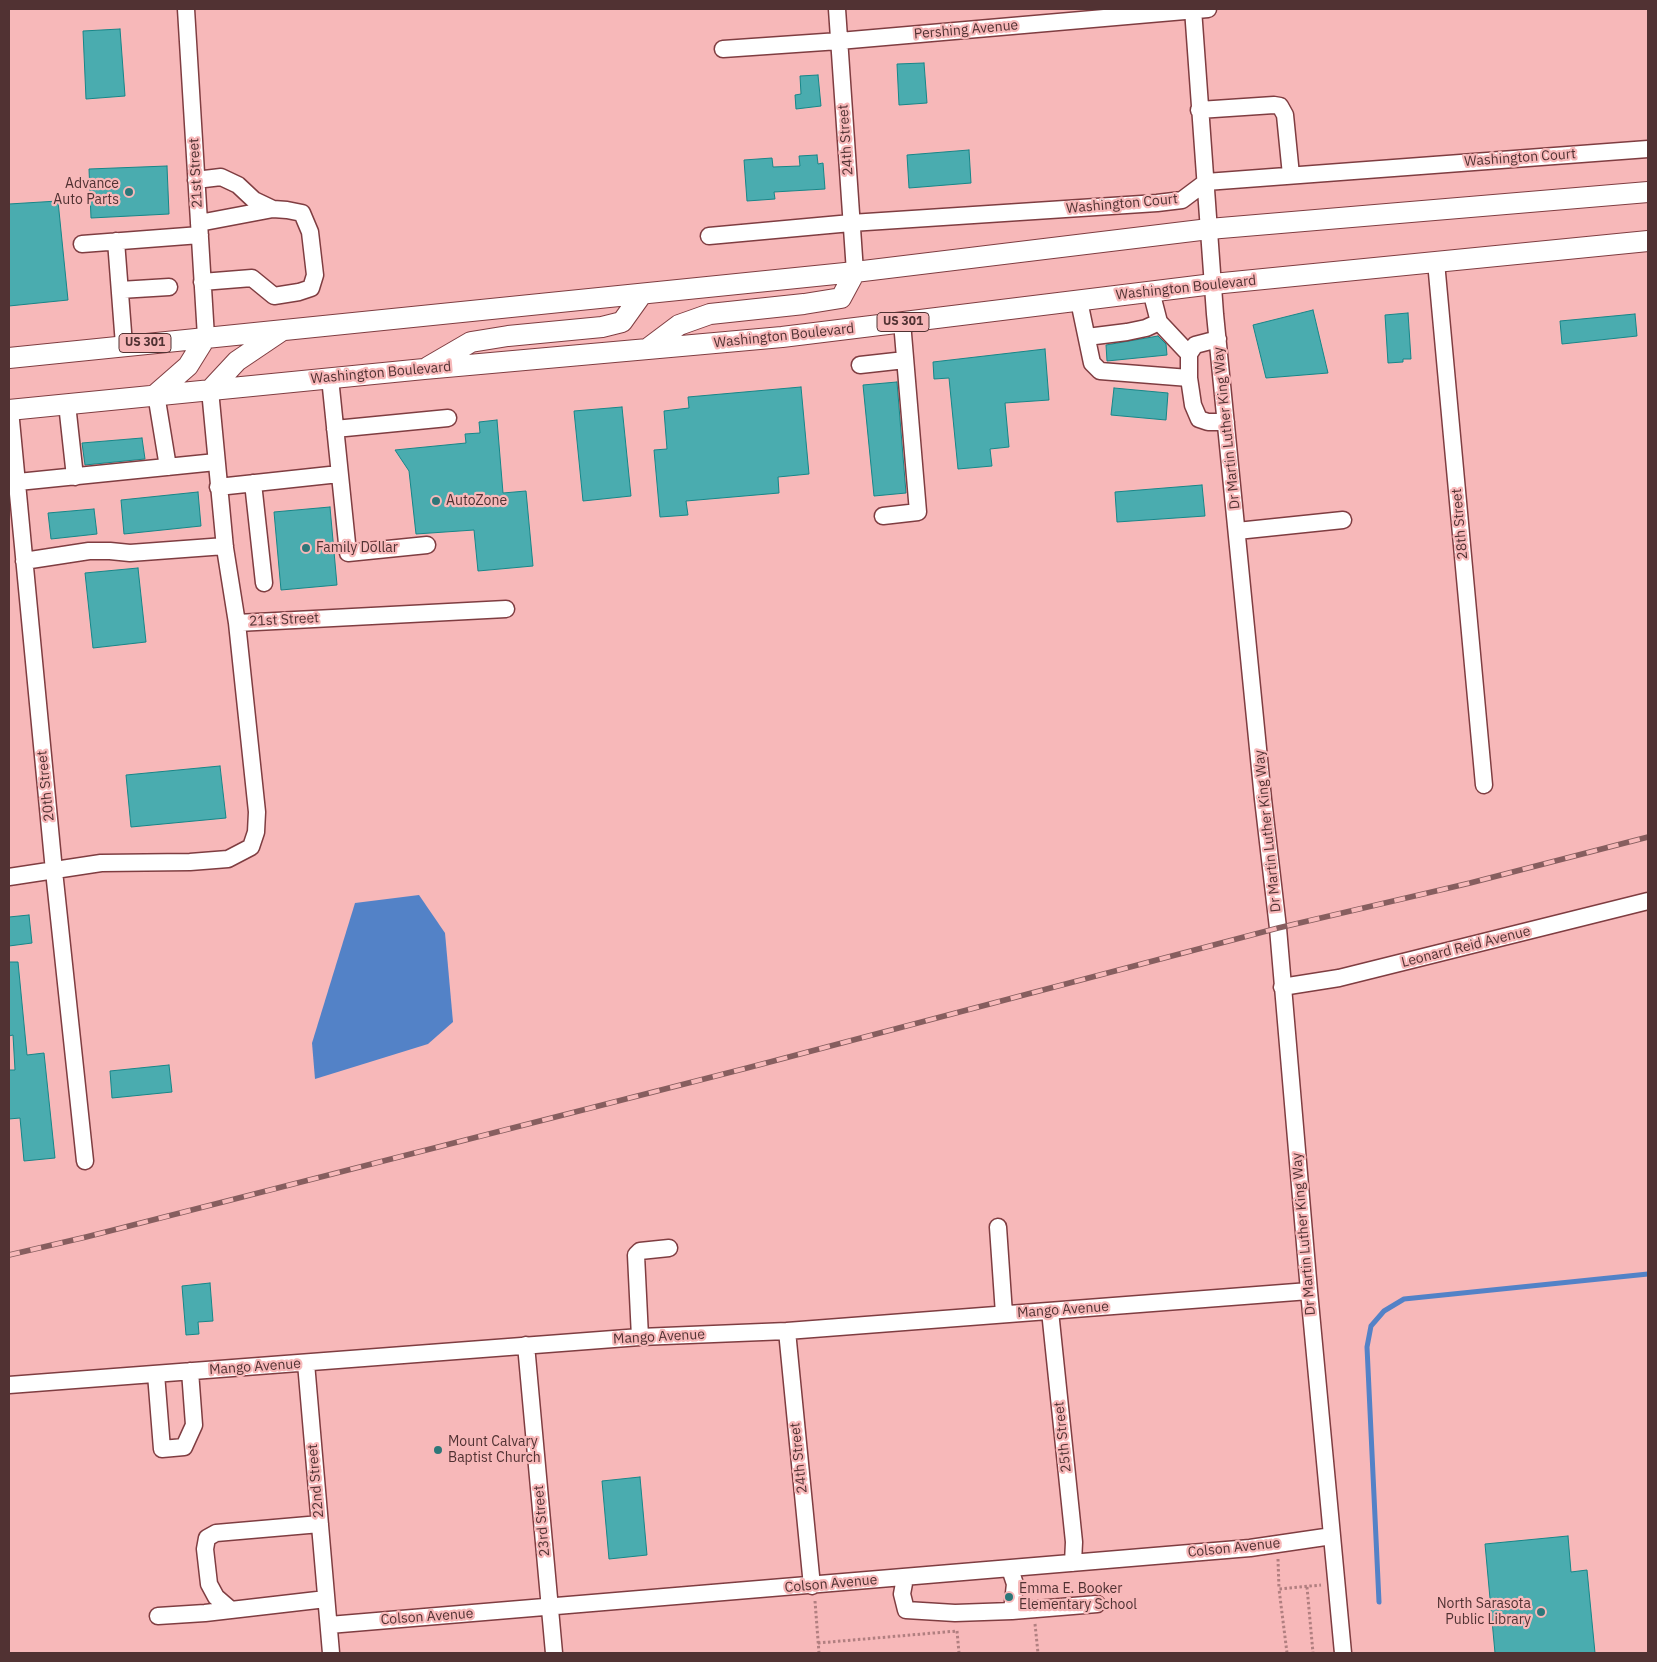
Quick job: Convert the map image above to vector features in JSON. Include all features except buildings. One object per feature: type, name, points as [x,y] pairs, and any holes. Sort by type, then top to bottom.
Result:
[{"type":"main road","name":"US 301","points":[[9,358],[855,272],[1209,229],[1648,192]]},
{"type":"main road","name":"Washington Boulevard","points":[[9,410],[424,369],[782,338],[1213,284],[1648,241]]},
{"type":"main road","points":[[647,349],[679,325],[710,314],[841,298],[855,272]]},
{"type":"main road","points":[[424,369],[471,342],[508,336],[602,328],[622,322],[642,294]]},
{"type":"main road","points":[[210,390],[237,361],[282,330]]},
{"type":"main road","points":[[156,394],[188,366],[206,337]]},
{"type":"street","name":"21st Street","points":[[186,9],[206,337]]},
{"type":"street","name":"24th Street","points":[[837,9],[855,272]]},
{"type":"street","name":"Pershing Avenue","points":[[723,50],[1198,10]]},
{"type":"street","name":"Dr Martin Luther King Way","points":[[1198,10],[1199,110],[1213,284],[1278,928],[1309,1291],[1343,1653]]},
{"type":"street","points":[[1199,110],[1280,106],[1285,115],[1291,175]]},
{"type":"street","name":"Washington Court","points":[[709,236],[851,223],[1157,203],[1182,200],[1206,182],[1648,149]]},
{"type":"street","points":[[196,180],[221,177],[238,185],[254,200],[273,210]]},
{"type":"street","points":[[82,244],[199,229],[273,210],[302,213],[310,232],[315,275],[311,288],[274,296],[252,278],[202,282]]},
{"type":"street","points":[[116,241],[124,346]]},
{"type":"street","name":"28th Street","points":[[1436,262],[1484,785]]},
{"type":"street","points":[[120,290],[169,287]]},
{"type":"street","points":[[1151,291],[1159,322],[1189,354]]},
{"type":"street","points":[[1079,300],[1092,363],[1100,371],[1189,378]]},
{"type":"street","points":[[883,516],[918,512],[902,322]]},
{"type":"street","points":[[1087,337],[1136,330],[1159,322]]},
{"type":"street","points":[[1218,339],[1195,346],[1189,354],[1189,378],[1193,406],[1199,419],[1208,422],[1226,422]]},
{"type":"street","points":[[860,365],[905,360]]},
{"type":"street","points":[[330,378],[348,553],[427,545]]},
{"type":"street","name":"21st Street","points":[[210,390],[218,487],[236,623],[506,609]]},
{"type":"street","points":[[156,394],[168,467]]},
{"type":"street","points":[[67,404],[75,477]]},
{"type":"street","name":"20th Street","points":[[9,410],[18,482],[54,871],[85,1161]]},
{"type":"street","points":[[335,429],[448,418]]},
{"type":"street","points":[[18,482],[216,462]]},
{"type":"street","points":[[218,487],[339,474]]},
{"type":"street","points":[[253,483],[264,583]]},
{"type":"street","points":[[1237,531],[1344,520]]},
{"type":"street","points":[[24,561],[89,551],[110,551],[130,554],[225,546]]},
{"type":"street","points":[[9,877],[101,863],[190,862],[228,859],[251,847],[256,832],[257,812],[236,623]]},
{"type":"street","name":"Leonard Reid Avenue","points":[[1282,987],[1339,978],[1648,901]]},
{"type":"street","points":[[998,1227],[1004,1314]]},
{"type":"street","points":[[640,1337],[636,1256],[640,1251],[669,1248]]},
{"type":"street","name":"Mango Avenue","points":[[9,1385],[526,1345],[640,1337],[787,1331],[1309,1291]]},
{"type":"street","name":"25th Street","points":[[1050,1311],[1074,1542],[1073,1563]]},
{"type":"street","name":"24th Street","points":[[787,1331],[812,1586]]},
{"type":"street","name":"23rd Street","points":[[526,1345],[554,1653]]},
{"type":"street","name":"22nd Street","points":[[306,1363],[331,1653]]},
{"type":"street","points":[[156,1374],[162,1449],[177,1448],[184,1447],[194,1425],[190,1371]]},
{"type":"street","points":[[231,1610],[216,1597],[209,1584],[205,1549],[207,1538],[216,1533],[320,1524]]},
{"type":"street","name":"Colson Avenue","points":[[329,1625],[1250,1548],[1332,1536]]},
{"type":"street","points":[[1010,1569],[1015,1584],[1012,1611]]},
{"type":"street","points":[[905,1578],[902,1594],[906,1610],[955,1613],[1012,1611],[1097,1604]]},
{"type":"street","points":[[158,1616],[326,1599]]},
{"type":"path","points":[[1277,1544],[1279,1589],[1287,1653]]},
{"type":"path","points":[[1279,1589],[1336,1584]]},
{"type":"path","points":[[812,1586],[819,1653]]},
{"type":"path","points":[[1307,1587],[1312,1651]]},
{"type":"path","points":[[1035,1623],[1038,1653]]},
{"type":"path","points":[[957,1630],[959,1653]]},
{"type":"water","points":[[419,895],[445,933],[453,1022],[428,1044],[315,1079],[312,1043],[355,903]]},
{"type":"waterway","points":[[1379,1602],[1367,1347],[1371,1326],[1384,1311],[1404,1299],[1648,1274]]},
{"type":"railway","points":[[9,1255],[747,1068],[1278,928],[1470,883],[1648,837]]},
{"type":"place","name":"Advance Auto Parts","points":[[129,192]]},
{"type":"place","name":"AutoZone","points":[[436,501]]},
{"type":"place","name":"Family Dollar","points":[[306,548]]},
{"type":"place","name":"Mount Calvary Baptist Church","points":[[438,1450]]},
{"type":"place","name":"Emma E. Booker Elementary School","points":[[1009,1597]]},
{"type":"place","name":"North Sarasota Public Library","points":[[1541,1612]]}]
